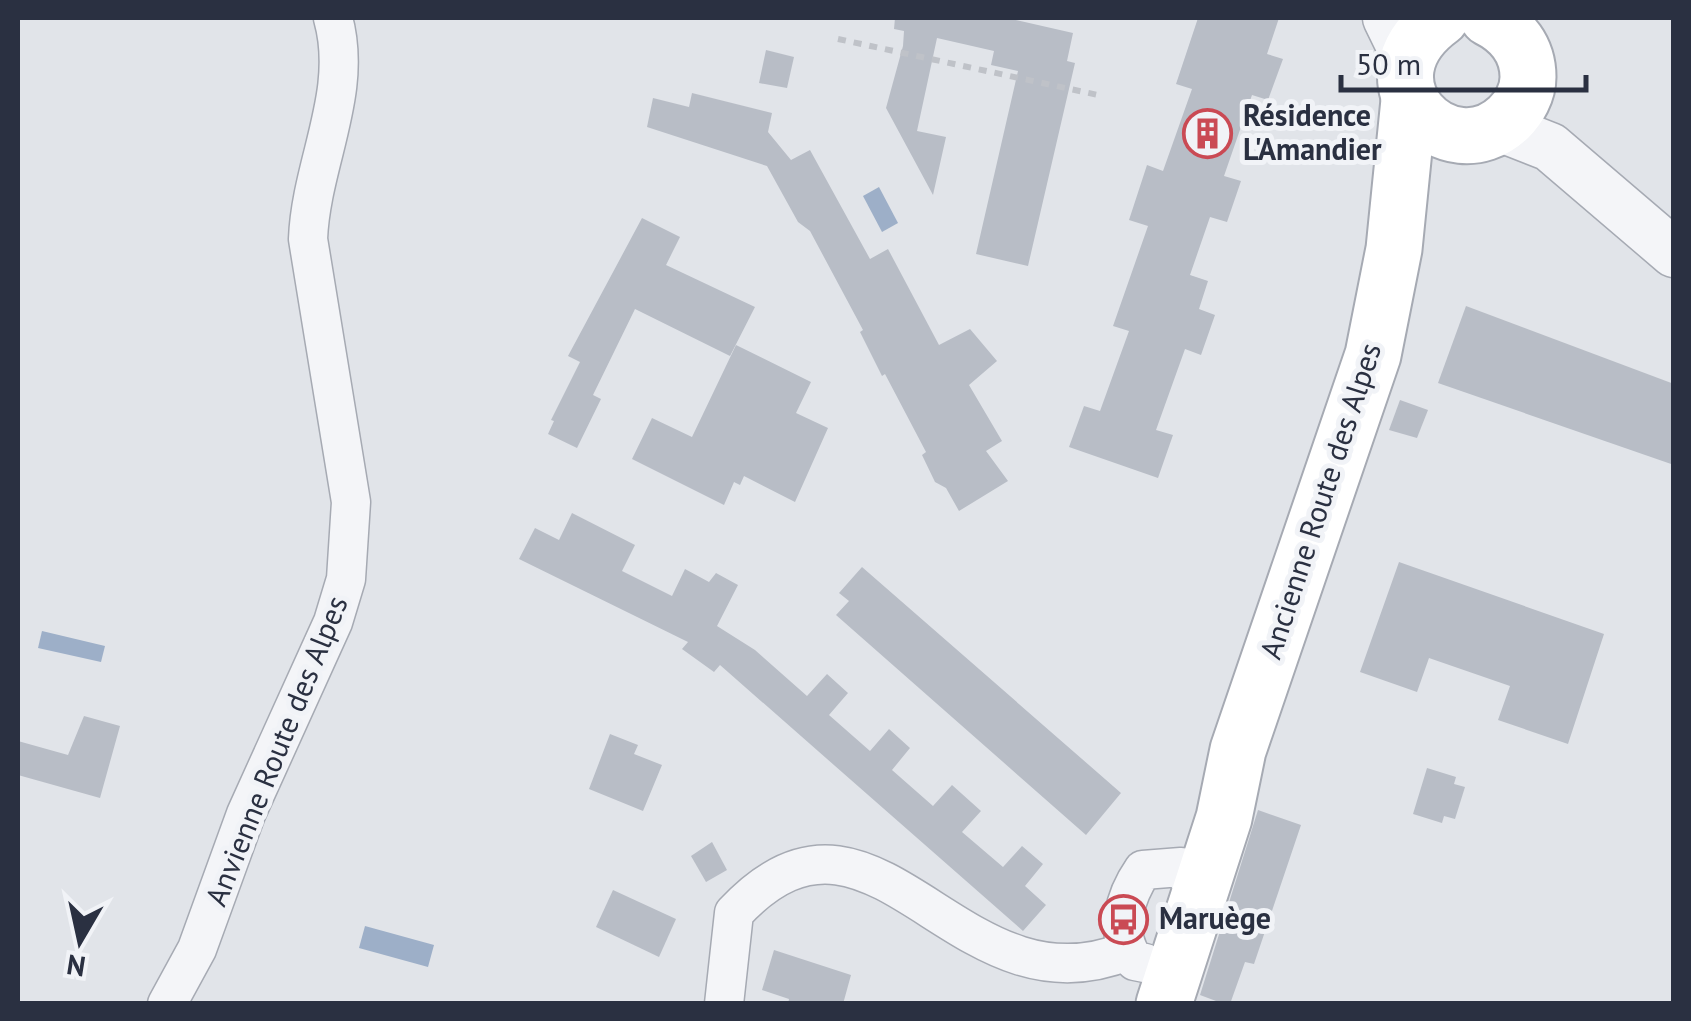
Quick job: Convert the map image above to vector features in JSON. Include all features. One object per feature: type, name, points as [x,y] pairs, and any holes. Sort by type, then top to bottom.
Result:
[{"type":"main road","points":[[1488,18],[1507,27],[1523,48],[1504,106]]},
{"type":"main road","points":[[1411,48],[1430,125],[1504,106],[1547,18]]},
{"type":"main road","name":"Ancienne Route des Alpes","points":[[1152,975],[1238,750],[1372,355],[1394,249],[1411,48]]},
{"type":"main road","name":"Ancienne Route des Alpes","points":[[1394,249],[1417,190],[1504,106]]},
{"type":"street","name":"Anvienne Route des Alpes","points":[[167,1004],[197,949],[246,814],[332,622],[346,579],[352,502],[308,238],[309,209],[340,80],[339,42],[332,18]]},
{"type":"street","points":[[1504,106],[1674,218]]},
{"type":"street","points":[[1504,106],[1674,253]]},
{"type":"street","points":[[724,1004],[734,913],[778,876],[810,873],[850,882],[890,906],[950,958],[1008,988],[1051,992],[1071,988],[1104,970],[1152,975]]},
{"type":"path","points":[[838,39],[1098,94]]},
{"type":"water","points":[[879,187],[898,223],[882,232],[863,196]]},
{"type":"water","points":[[42,631],[105,646],[101,662],[38,648]]},
{"type":"water","points":[[365,926],[434,945],[428,967],[359,948]]},
{"type":"building","points":[[895,18],[1007,18],[1073,33],[1067,61],[1075,63],[1028,266],[976,254],[1018,71],[991,65],[994,51],[937,38],[917,131],[946,137],[933,195],[886,108],[903,46],[904,31],[894,29]]},
{"type":"building","points":[[1198,18],[1279,18],[1267,54],[1283,59],[1268,100],[1252,95],[1224,176],[1241,181],[1227,222],[1210,217],[1190,275],[1208,281],[1199,309],[1215,315],[1201,355],[1185,349],[1156,430],[1173,435],[1158,478],[1069,447],[1084,406],[1100,411],[1129,331],[1113,326],[1148,226],[1129,220],[1147,165],[1163,171],[1192,89],[1176,84]]},
{"type":"building","points":[[766,50],[794,57],[787,88],[759,83]]},
{"type":"building","points":[[692,93],[772,113],[768,132],[791,160],[810,150],[870,259],[888,249],[939,345],[970,329],[997,361],[969,385],[1002,441],[986,451],[1008,481],[959,511],[946,488],[935,482],[922,455],[926,452],[885,374],[882,376],[860,332],[863,330],[810,231],[798,222],[767,166],[647,127],[653,98],[689,107]]},
{"type":"building","points":[[642,218],[680,237],[666,265],[755,307],[730,356],[635,309],[593,395],[601,399],[577,448],[548,434],[580,362],[568,356]]},
{"type":"building","points":[[1466,306],[1674,384],[1674,465],[1438,383]]},
{"type":"building","points":[[736,345],[811,382],[796,413],[828,428],[795,502],[744,476],[740,485],[734,482],[724,505],[632,459],[652,418],[692,437]]},
{"type":"building","points":[[1400,400],[1428,410],[1417,438],[1389,430]]},
{"type":"building","points":[[572,513],[635,545],[622,571],[672,596],[685,569],[709,582],[716,573],[738,585],[717,626],[755,650],[807,696],[827,674],[848,693],[829,715],[870,751],[889,729],[910,748],[892,770],[933,806],[952,785],[981,811],[962,832],[1003,867],[1022,846],[1043,864],[1025,886],[1046,905],[1023,931],[720,665],[714,672],[682,649],[688,642],[519,559],[535,528],[559,540]]},
{"type":"building","points":[[1399,562],[1604,634],[1568,744],[1498,720],[1510,686],[1429,658],[1417,692],[1360,672]]},
{"type":"building","points":[[862,567],[1121,793],[1086,835],[836,615],[849,601],[839,593]]},
{"type":"building","points":[[84,716],[120,726],[100,798],[18,775],[18,741],[68,755]]},
{"type":"building","points":[[610,734],[638,745],[634,754],[662,765],[643,811],[589,789]]},
{"type":"building","points":[[1427,768],[1456,777],[1454,784],[1465,787],[1455,819],[1444,816],[1442,823],[1413,814]]},
{"type":"building","points":[[1258,810],[1301,825],[1254,964],[1245,962],[1230,1004],[1224,1004],[1200,995]]},
{"type":"building","points":[[712,842],[727,870],[706,882],[691,856]]},
{"type":"building","points":[[613,890],[676,919],[659,957],[596,927]]},
{"type":"building","points":[[774,950],[851,975],[843,1004],[788,1004],[789,999],[762,990]]},
{"type":"place","name":"Résidence L'Amandier","points":[[1208,133]]},
{"type":"place","name":"Maruège","points":[[1124,919]]}]
